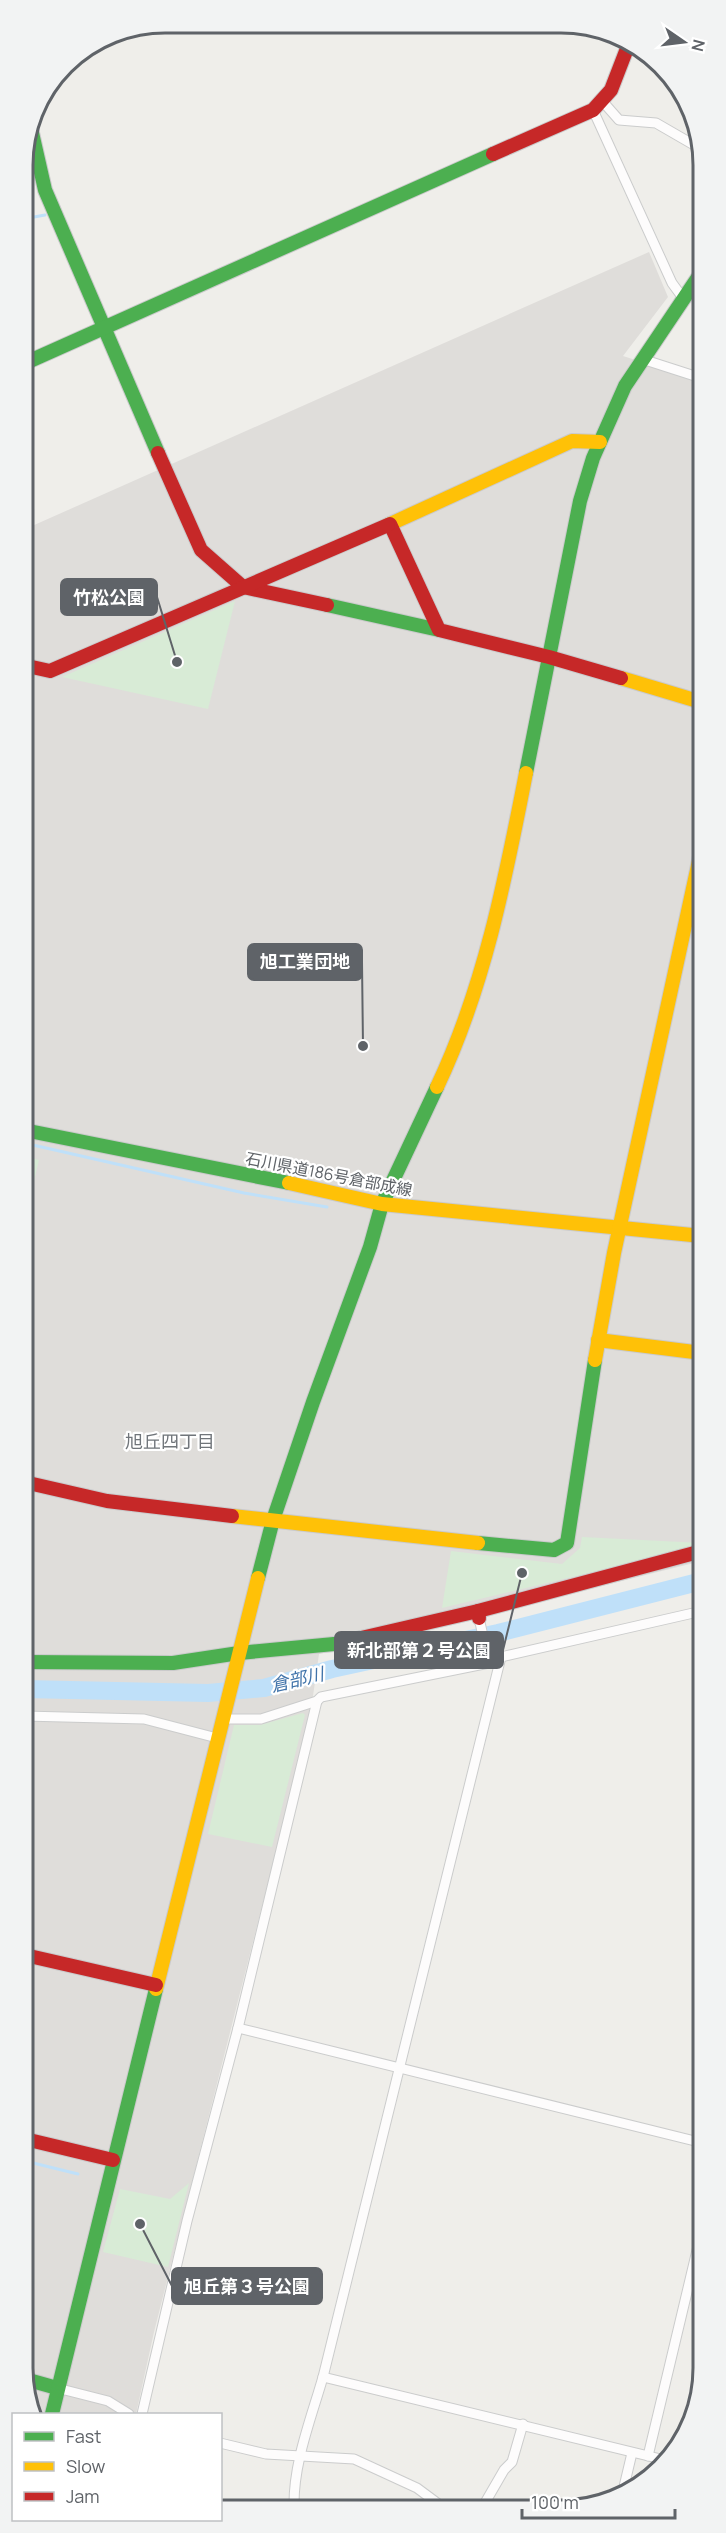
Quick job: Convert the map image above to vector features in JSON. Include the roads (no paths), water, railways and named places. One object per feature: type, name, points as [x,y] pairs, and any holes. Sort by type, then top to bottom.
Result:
[{"type":"street","points":[[33,360],[598,106],[614,85],[626,51]]},
{"type":"street","points":[[598,106],[619,120],[656,123],[691,143]]},
{"type":"street","points":[[598,106],[672,283],[683,298]]},
{"type":"street","points":[[35,145],[45,190],[103,329],[201,550],[243,587],[549,657],[693,700]]},
{"type":"street","points":[[52,2413],[217,1738],[273,1520],[313,1402],[370,1247],[382,1204],[456,1047],[477,988],[500,898],[580,501],[600,442],[625,386],[693,284]]},
{"type":"street","points":[[642,359],[693,375]]},
{"type":"street","points":[[33,667],[50,671],[390,524],[572,441],[600,442]]},
{"type":"street","points":[[390,524],[439,630]]},
{"type":"street","points":[[33,1484],[107,1501],[432,1539],[554,1550],[567,1543],[598,1340],[620,1226],[693,889]]},
{"type":"street","name":"石川県道186号倉部成線","points":[[33,1132],[359,1197],[382,1204],[693,1235]]},
{"type":"street","points":[[598,1340],[693,1352]]},
{"type":"street","points":[[33,1662],[173,1663],[239,1653],[334,1644],[479,1614],[693,1554]]},
{"type":"street","points":[[224,1714],[261,1719],[317,1701],[321,1697],[693,1613]]},
{"type":"street","points":[[479,1614],[488,1659]]},
{"type":"street","points":[[294,2500],[300,2458],[323,2377],[501,1657]]},
{"type":"street","points":[[142,2413],[187,2221],[238,2028],[317,1701]]},
{"type":"street","points":[[33,1716],[144,1719],[217,1738]]},
{"type":"street","points":[[33,1957],[156,1985]]},
{"type":"street","points":[[238,2028],[693,2140]]},
{"type":"street","points":[[33,2141],[113,2160]]},
{"type":"street","points":[[648,2456],[693,2267]]},
{"type":"street","points":[[323,2377],[657,2458]]},
{"type":"street","points":[[34,2381],[108,2401],[126,2413]]},
{"type":"street","points":[[487,2500],[504,2470],[512,2462],[523,2424]]},
{"type":"street","points":[[222,2443],[266,2454],[300,2458],[354,2459],[417,2488],[433,2500]]},
{"type":"street","points":[[625,2483],[632,2453]]},
{"type":"waterway","points":[[33,217],[45,215]]},
{"type":"waterway","points":[[33,1145],[244,1193],[327,1207]]},
{"type":"waterway","name":"倉部川","points":[[33,1689],[208,1693],[264,1688],[332,1669],[498,1633],[693,1583]]},
{"type":"waterway","points":[[33,2163],[78,2174]]},
{"type":"place","name":"竹松公園","points":[[177,662]]},
{"type":"place","name":"旭工業団地","points":[[363,1046]]},
{"type":"place","name":"新北部第２号公園","points":[[522,1573]]},
{"type":"place","name":"旭丘第３号公園","points":[[140,2224]]},
{"type":"district","name":"旭丘四丁目","points":[[170,1441]]}]
